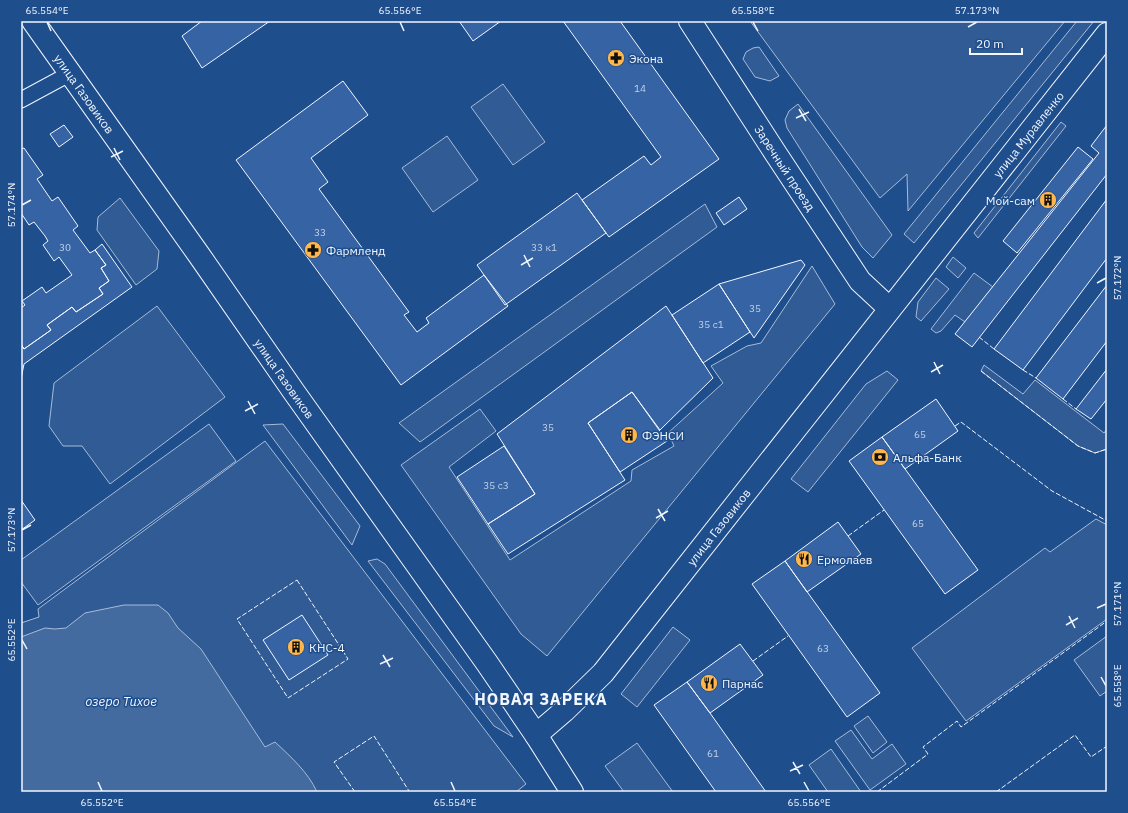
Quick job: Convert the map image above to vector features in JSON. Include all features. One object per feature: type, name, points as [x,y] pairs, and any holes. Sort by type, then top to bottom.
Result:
[{"type":"main road","name":"улица Газовиков","points":[[33,21],[487,663],[536,734],[572,792]]},
{"type":"main road","name":"Заречный проезд","points":[[690,21],[860,281],[889,308]]},
{"type":"main road","name":"улица Муравленко","points":[[889,308],[1107,34]]},
{"type":"main road","name":"улица Газовиков","points":[[536,734],[564,711],[602,673],[889,308]]},
{"type":"street","points":[[21,100],[71,73]]},
{"type":"shaded area","points":[[750,21],[1065,21],[908,211],[907,174],[880,198]]},
{"type":"shaded area","points":[[1077,21],[1094,21],[914,243],[904,234]]},
{"type":"shaded area","points":[[759,47],[779,76],[770,81],[755,77],[743,59],[746,52],[753,48]]},
{"type":"shaded area","points":[[503,84],[545,142],[513,165],[471,107]]},
{"type":"shaded area","points":[[798,104],[892,235],[873,258],[862,247],[787,128],[785,120],[789,111]]},
{"type":"shaded area","points":[[1061,122],[1066,126],[978,238],[974,233]]},
{"type":"shaded area","points":[[447,136],[478,180],[433,212],[402,168]]},
{"type":"shaded area","points":[[120,198],[159,251],[157,269],[136,285],[97,230],[98,217]]},
{"type":"shaded area","points":[[705,204],[717,227],[420,442],[399,423]]},
{"type":"shaded area","points":[[953,257],[966,268],[958,278],[946,267]]},
{"type":"shaded area","points":[[812,266],[835,304],[547,656],[521,634],[401,465],[480,409],[496,431],[449,467],[510,560],[631,481],[632,470],[674,446],[668,433],[723,383],[711,366],[747,346],[761,343]]},
{"type":"shaded area","points":[[974,273],[993,287],[965,322],[955,315],[941,331],[936,333],[931,329]]},
{"type":"shaded area","points":[[936,278],[949,289],[921,321],[916,317],[918,302]]},
{"type":"shaded area","points":[[157,306],[225,397],[110,484],[82,446],[63,446],[49,426],[54,383]]},
{"type":"shaded area","points":[[984,365],[1023,394],[1035,380],[1104,433],[1107,429],[1107,449],[1095,453],[1078,446],[981,371]]},
{"type":"shaded area","points":[[887,371],[898,380],[808,492],[791,479],[866,384]]},
{"type":"shaded area","points":[[209,424],[236,461],[38,605],[21,582],[21,560]]},
{"type":"shaded area","points":[[283,424],[360,526],[352,545],[263,425]]},
{"type":"shaded area","points":[[265,441],[526,784],[516,792],[21,792],[21,623],[39,617],[38,609]]},
{"type":"shaded area","points":[[1096,519],[1107,525],[1107,619],[966,721],[912,648],[1045,548],[1050,552]]},
{"type":"shaded area","points":[[377,559],[385,564],[513,737],[494,726],[368,561]]},
{"type":"shaded area","points":[[673,627],[690,640],[637,707],[621,694]]},
{"type":"shaded area","points":[[1107,636],[1107,691],[1100,696],[1074,660]]},
{"type":"shaded area","points":[[868,716],[887,742],[873,753],[854,726]]},
{"type":"shaded area","points":[[851,730],[872,759],[892,744],[906,764],[870,790],[835,741]]},
{"type":"shaded area","points":[[637,743],[673,792],[624,792],[605,766]]},
{"type":"shaded area","points":[[831,749],[861,792],[828,792],[809,765]]},
{"type":"water","name":"озеро Тихое","points":[[124,605],[158,605],[168,613],[178,628],[201,649],[265,747],[275,742],[304,771],[317,792],[21,792],[21,637],[45,628],[66,628],[85,613]]},
{"type":"building","points":[[202,21],[270,21],[202,68],[182,36]]},
{"type":"building","points":[[459,21],[501,21],[473,41]]},
{"type":"building","points":[[563,21],[620,21],[719,159],[609,237],[582,200],[644,156],[651,165],[661,157]]},
{"type":"building","points":[[343,81],[368,115],[311,158],[328,182],[319,189],[409,312],[404,315],[417,332],[429,323],[426,318],[484,275],[508,306],[401,385],[236,160]]},
{"type":"building","points":[[64,125],[73,137],[59,147],[50,134]]},
{"type":"building","points":[[1107,125],[1107,174],[972,347],[955,334],[1099,153],[1091,146]]},
{"type":"building","name":"Мой-сам","points":[[1078,147],[1093,159],[1017,253],[1003,241]]},
{"type":"building","points":[[24,148],[43,175],[37,179],[52,201],[58,197],[78,226],[73,230],[90,253],[95,250],[106,265],[101,268],[109,281],[99,288],[103,294],[76,312],[72,307],[47,325],[51,330],[24,349],[21,344],[21,308],[25,305],[22,301],[42,287],[46,293],[72,275],[59,257],[54,261],[43,245],[48,241],[45,236],[34,222],[29,225],[21,213],[21,149]]},
{"type":"building","points":[[577,193],[606,233],[505,305],[477,265]]},
{"type":"building","points":[[739,197],[747,209],[724,225],[716,213]]},
{"type":"building","points":[[1107,199],[1107,258],[1023,370],[994,349]]},
{"type":"building","points":[[102,244],[132,287],[24,364],[21,379],[21,344],[24,349],[51,330],[47,325],[72,307],[76,312],[103,294],[99,288],[109,281],[101,268],[106,265],[95,250]]},
{"type":"building","points":[[801,260],[805,265],[754,338],[719,284]]},
{"type":"building","points":[[719,284],[750,332],[703,363],[672,315]]},
{"type":"building","points":[[1107,285],[1107,341],[1063,399],[1036,378]]},
{"type":"building","points":[[666,306],[713,378],[660,430],[632,392],[588,423],[625,480],[508,554],[488,524],[535,494],[497,434]]},
{"type":"building","points":[[1107,369],[1107,399],[1091,419],[1076,409]]},
{"type":"building","name":"ФЭНСИ","points":[[632,392],[667,441],[620,472],[588,423]]},
{"type":"building","points":[[936,399],[958,431],[905,469],[882,437]]},
{"type":"building","points":[[882,437],[978,570],[945,594],[849,461]]},
{"type":"building","points":[[504,446],[535,494],[488,524],[457,477]]},
{"type":"building","points":[[21,500],[35,520],[21,530]]},
{"type":"building","points":[[838,522],[861,554],[807,592],[785,561]]},
{"type":"building","points":[[785,561],[880,693],[847,717],[752,584]]},
{"type":"building","name":"КНС-4","points":[[302,615],[328,655],[289,680],[263,640]]},
{"type":"building","points":[[740,644],[763,675],[710,713],[687,682]]},
{"type":"building","points":[[687,682],[766,792],[716,792],[654,705]]},
{"type":"fence","points":[[979,337],[994,349]]},
{"type":"fence","points":[[1023,370],[1036,378]]},
{"type":"fence","points":[[981,371],[1078,446],[1095,453],[1107,449]]},
{"type":"fence","points":[[1063,399],[1076,409]]},
{"type":"fence","points":[[955,426],[961,422],[1052,491],[1107,521]]},
{"type":"fence","points":[[848,536],[884,510]]},
{"type":"fence","points":[[297,580],[348,659],[288,698],[237,619],[297,580]]},
{"type":"fence","points":[[877,792],[928,754],[923,747],[957,721],[961,727],[1107,621]]},
{"type":"fence","points":[[753,661],[788,636]]},
{"type":"fence","points":[[996,792],[1075,735],[1091,757],[1107,746]]},
{"type":"fence","points":[[355,792],[334,762],[374,736],[409,791],[407,792]]},
{"type":"place","name":"Экона","points":[[616,58]]},
{"type":"place","name":"Мой-сам","points":[[1048,200]]},
{"type":"place","name":"Фармленд","points":[[313,250]]},
{"type":"place","name":"ФЭНСИ","points":[[629,435]]},
{"type":"place","name":"Альфа-Банк","points":[[880,457]]},
{"type":"place","name":"Ермолаев","points":[[804,559]]},
{"type":"place","name":"КНС-4","points":[[296,647]]},
{"type":"place","name":"Парнас","points":[[709,683]]},
{"type":"district","name":"НОВАЯ ЗАРЕКА","points":[[541,699]]}]
